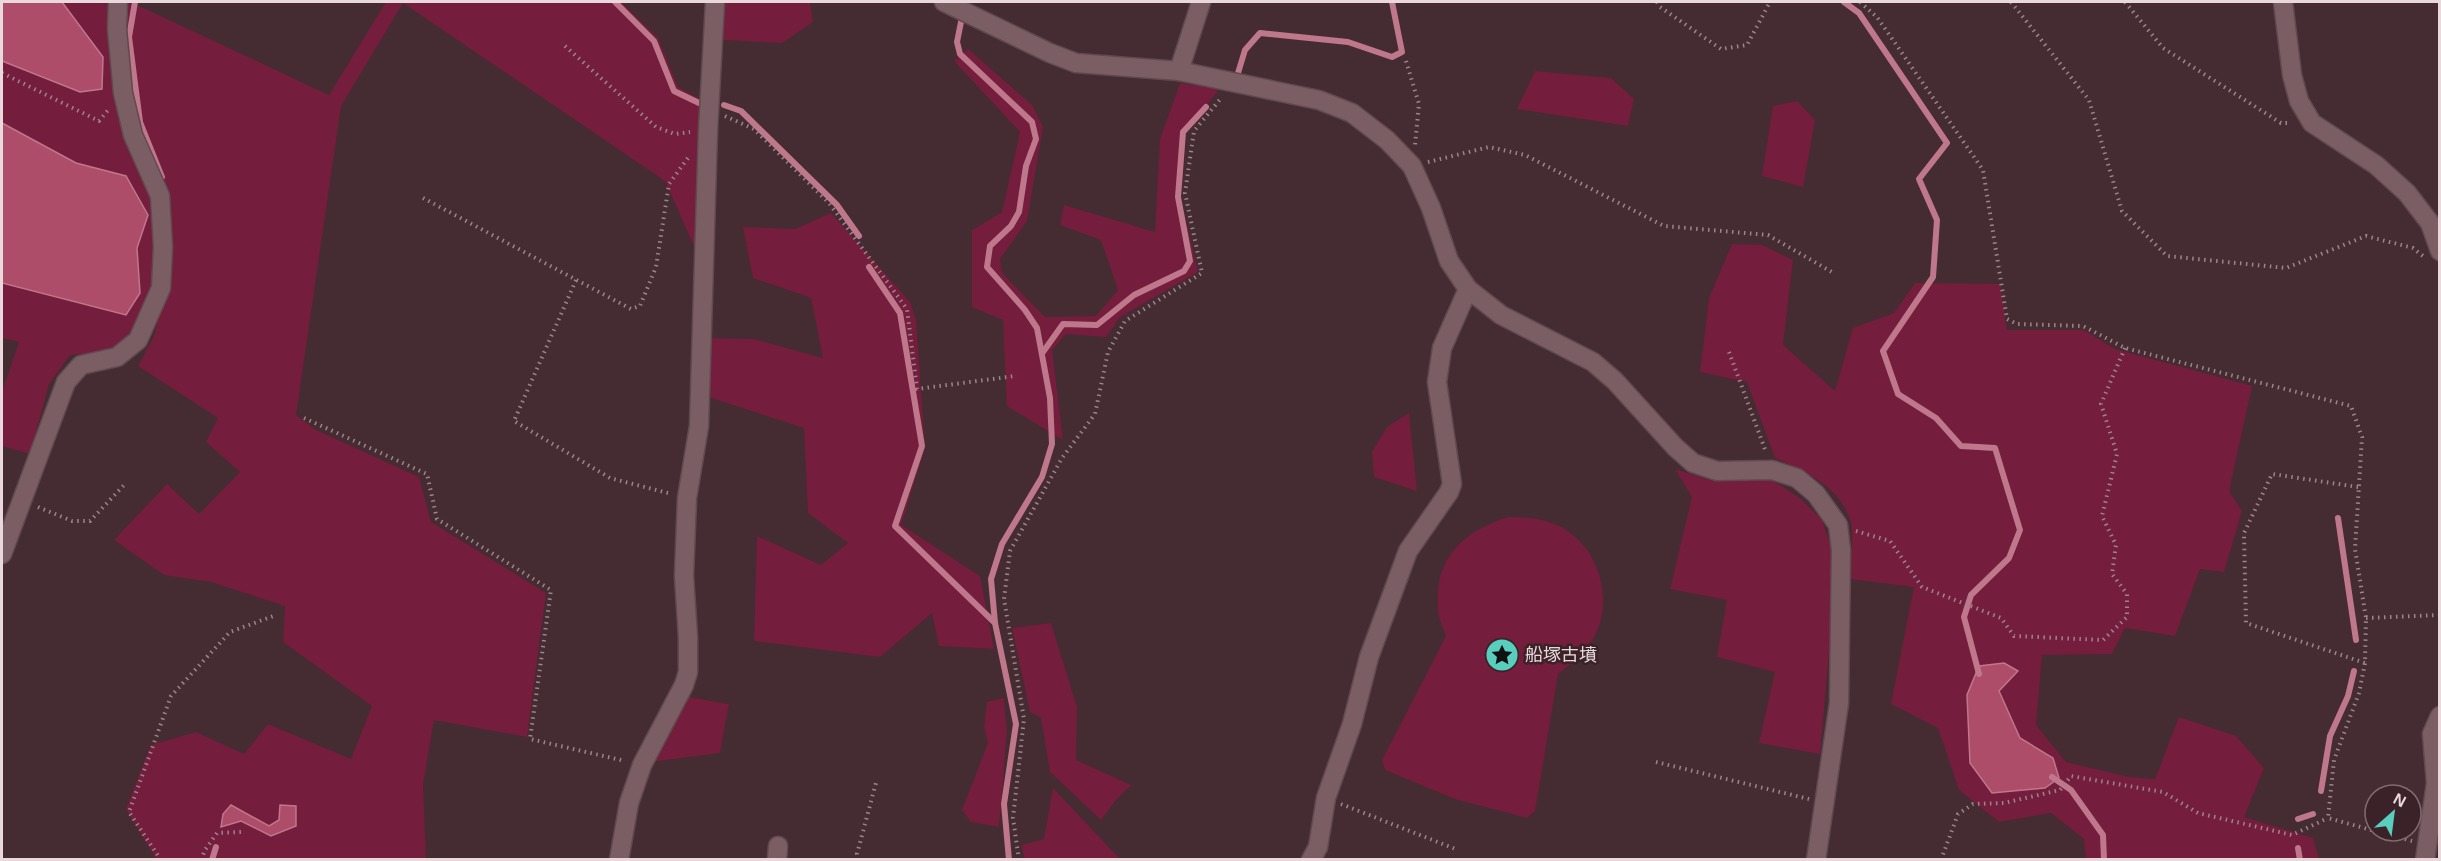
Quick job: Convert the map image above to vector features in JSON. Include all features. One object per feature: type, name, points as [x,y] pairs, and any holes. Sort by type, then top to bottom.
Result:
[{"type":"street","points":[[2,554],[66,382],[81,365],[117,357],[138,340],[161,288],[164,247],[160,196],[133,135],[123,93],[117,29],[118,2]]},
{"type":"street","points":[[619,860],[628,803],[642,765],[684,685],[688,672],[684,576],[687,498],[699,426],[708,130],[715,2]]},
{"type":"street","points":[[945,2],[1050,53],[1076,63],[1179,72],[1229,81],[1319,100],[1352,113],[1387,140],[1412,166],[1431,208],[1449,261],[1468,289],[1501,315],[1593,363],[1615,381],[1693,463],[1717,471],[1772,470],[1797,478],[1816,494],[1838,525],[1841,550],[1839,703],[1816,860]]},
{"type":"street","points":[[1179,72],[1201,2]]},
{"type":"street","points":[[2283,2],[2292,75],[2299,101],[2312,123],[2376,165],[2407,193],[2430,223],[2435,257]]},
{"type":"street","points":[[1311,860],[1318,847],[1326,798],[1352,724],[1369,657],[1408,551],[1449,492],[1452,484],[1437,382],[1442,348],[1468,289]]},
{"type":"street","points":[[2425,852],[2436,783],[2432,734],[2439,716]]},
{"type":"path","points":[[1657,2],[1660,7],[1721,49],[1747,45],[1770,2]]},
{"type":"path","points":[[1860,2],[1877,17],[1983,170],[2007,319],[2017,324],[2083,326],[2125,348],[2351,406],[2362,437],[2355,549],[2366,618],[2366,663],[2359,693],[2334,760],[2328,818]]},
{"type":"path","points":[[2011,2],[2089,100],[2122,212],[2167,256],[2286,268],[2366,236],[2413,248],[2435,257]]},
{"type":"path","points":[[2125,2],[2163,48],[2282,123],[2312,123]]},
{"type":"path","points":[[565,46],[656,127],[675,134],[708,130]]},
{"type":"path","points":[[1406,61],[1419,104],[1412,166],[1489,147],[1525,155],[1664,226],[1768,235],[1832,272]]},
{"type":"path","points":[[2,73],[99,121],[123,93]]},
{"type":"path","points":[[1019,860],[1012,819],[1024,719],[1004,599],[1010,551],[1062,458],[1095,414],[1108,352],[1125,321],[1202,273],[1185,193],[1194,131],[1219,103],[1229,81]]},
{"type":"path","points":[[710,110],[754,129],[821,195],[900,299],[907,309],[917,389],[1015,376]]},
{"type":"path","points":[[423,198],[632,309],[640,306],[656,267],[669,184],[708,130]]},
{"type":"path","points":[[576,280],[514,421],[610,478],[687,498]]},
{"type":"path","points":[[1838,525],[1890,541],[1922,587],[2001,618],[2014,636],[2103,640],[2127,617],[2127,594],[2112,574],[2116,545],[2102,516],[2117,454],[2101,404],[2125,348]]},
{"type":"path","points":[[1729,352],[1772,470]]},
{"type":"path","points":[[304,418],[427,474],[437,519],[550,590],[530,739],[642,765]]},
{"type":"path","points":[[2358,487],[2272,474],[2244,533],[2246,623],[2366,663]]},
{"type":"path","points":[[21,499],[72,521],[90,521],[126,483]]},
{"type":"path","points":[[161,860],[129,812],[171,696],[230,632],[276,615]]},
{"type":"path","points":[[2366,618],[2439,615]]},
{"type":"path","points":[[1656,762],[1824,802]]},
{"type":"path","points":[[1941,860],[1958,814],[1972,804],[2004,803],[2060,790],[2071,776],[2163,792],[2198,813],[2292,835],[2328,818],[2363,828]]},
{"type":"path","points":[[859,860],[857,854],[877,778]]},
{"type":"path","points":[[1326,798],[1458,850]]},
{"type":"path","points":[[201,860],[217,833],[242,832]]},
{"type":"path","points":[[2404,843],[2425,852]]},
{"type":"shaded area","points":[[2,2],[62,2],[103,57],[102,89],[80,92],[2,61]]},
{"type":"shaded area","points":[[62,2],[135,4],[329,95],[386,2],[621,2],[658,38],[678,87],[702,100],[699,124],[698,255],[665,181],[403,3],[341,106],[296,415],[316,430],[419,477],[431,522],[546,593],[527,737],[434,720],[423,785],[426,859],[156,859],[126,809],[151,745],[196,732],[244,754],[268,724],[351,759],[372,706],[283,642],[285,606],[211,582],[164,575],[114,540],[167,484],[199,514],[240,472],[206,442],[218,418],[138,366],[154,336],[164,296],[118,351],[70,355],[49,384],[30,454],[2,446],[2,392],[19,342],[2,338],[2,283],[126,314],[140,293],[137,248],[148,215],[126,176],[76,163],[2,123],[2,61],[80,92],[103,57]]},
{"type":"shaded area","points":[[724,2],[810,2],[813,22],[782,43],[722,40]]},
{"type":"shaded area","points":[[968,49],[1032,105],[1043,127],[1027,221],[1000,259],[1002,273],[1045,317],[1096,316],[1118,290],[1101,240],[1060,225],[1064,205],[1155,232],[1160,139],[1180,83],[1219,89],[1186,133],[1181,199],[1198,272],[1120,317],[1106,337],[1066,334],[1052,350],[1063,440],[1007,406],[1003,320],[972,307],[972,230],[1002,212],[1020,132],[954,61]]},
{"type":"shaded area","points":[[1535,71],[1611,78],[1634,99],[1628,126],[1517,109]]},
{"type":"shaded area","points":[[1797,101],[1815,120],[1803,187],[1762,176],[1773,106]]},
{"type":"shaded area","points":[[2,123],[76,163],[126,176],[148,215],[137,248],[140,293],[126,315],[2,283]]},
{"type":"shaded area","points":[[831,213],[910,302],[916,320],[925,448],[901,525],[980,576],[994,649],[939,646],[932,613],[880,657],[754,641],[757,536],[821,565],[848,543],[808,513],[804,428],[708,397],[710,338],[754,339],[823,358],[811,298],[753,278],[743,227],[795,229]]},
{"type":"shaded area","points":[[1732,244],[1762,245],[1793,260],[1783,345],[1835,391],[1853,328],[1894,313],[1915,283],[2000,284],[2007,330],[2084,330],[2115,349],[2252,386],[2229,491],[2242,511],[2224,572],[2200,569],[2175,636],[2125,628],[2112,654],[2042,655],[2036,725],[2066,762],[2129,777],[2155,779],[2179,717],[2236,736],[2264,768],[2244,817],[2313,838],[2319,859],[2086,859],[2084,839],[2051,813],[1999,822],[1959,790],[1938,728],[1891,704],[1914,587],[1849,579],[1852,529],[1846,510],[1839,500],[1821,482],[1775,458],[1747,382],[1700,372],[1709,298]],"holes":[[[1999,691],[2020,738],[2053,758],[1970,763]]]},
{"type":"shaded area","points":[[1409,413],[1417,491],[1374,477],[1372,452],[1387,427]]},
{"type":"shaded area","points":[[1675,469],[1713,481],[1772,480],[1800,498],[1822,520],[1835,559],[1820,754],[1759,743],[1775,672],[1717,657],[1727,600],[1670,589],[1692,497]]},
{"type":"shaded area","points":[[1508,517],[1545,521],[1571,533],[1592,559],[1603,591],[1600,624],[1593,639],[1582,654],[1558,674],[1535,811],[1527,818],[1455,799],[1385,770],[1382,760],[1446,636],[1439,616],[1438,591],[1446,561],[1465,539],[1492,523]]},
{"type":"shaded area","points":[[1051,623],[1077,707],[1076,760],[1131,785],[1101,820],[1050,772],[1041,718],[1030,712],[1012,628]]},
{"type":"shaded area","points":[[2004,663],[2018,671],[1999,691],[2020,738],[2053,758],[2059,778],[2045,788],[1992,793],[1970,763],[1967,695],[1979,666]]},
{"type":"shaded area","points":[[683,696],[729,704],[720,753],[650,762]]},
{"type":"shaded area","points":[[1004,698],[1007,731],[999,827],[971,822],[962,810],[988,743],[984,727],[987,702]]},
{"type":"shaded area","points":[[1053,788],[1120,859],[1025,859],[1021,845],[1044,839]]},
{"type":"shaded area","points":[[231,805],[269,826],[279,820],[280,805],[296,806],[296,826],[271,836],[241,821],[221,827],[223,814]]},
{"type":"waterway","points":[[135,2],[129,37],[140,122],[162,177]]},
{"type":"waterway","points":[[615,2],[654,41],[674,91],[699,103]]},
{"type":"waterway","points":[[965,2],[957,42],[960,54],[1032,122],[1036,139],[1026,166],[1019,212],[1011,226],[990,246],[987,267],[1025,310],[1037,328],[1050,398],[1052,444],[1042,477],[1002,544],[991,579],[995,623],[1016,724],[1004,804],[1009,860]]},
{"type":"waterway","points":[[1238,73],[1245,50],[1260,33],[1348,42],[1392,57],[1402,52],[1392,2]]},
{"type":"waterway","points":[[1844,2],[1859,13],[1947,143],[1919,179],[1937,220],[1933,277],[1883,351],[1898,394],[1936,418],[1961,446],[1995,448],[2020,530],[2009,558],[1971,595],[1964,617],[1979,674]]},
{"type":"waterway","points":[[724,105],[741,111],[837,205],[859,236]]},
{"type":"waterway","points":[[1043,352],[1063,324],[1097,325],[1134,295],[1184,271],[1190,261],[1178,197],[1183,132],[1206,107]]},
{"type":"waterway","points":[[869,267],[900,313],[922,446],[895,526],[995,623]]},
{"type":"waterway","points":[[2338,518],[2356,640]]},
{"type":"waterway","points":[[2321,791],[2330,736],[2348,696],[2354,671]]},
{"type":"waterway","points":[[2052,777],[2071,790],[2103,835],[2104,860]]},
{"type":"waterway","points":[[2298,819],[2313,814]]},
{"type":"waterway","points":[[212,860],[216,847]]},
{"type":"waterway","points":[[2298,848],[2300,860]]},
{"type":"place","name":"船塚古墳","points":[[1502,655]]}]
